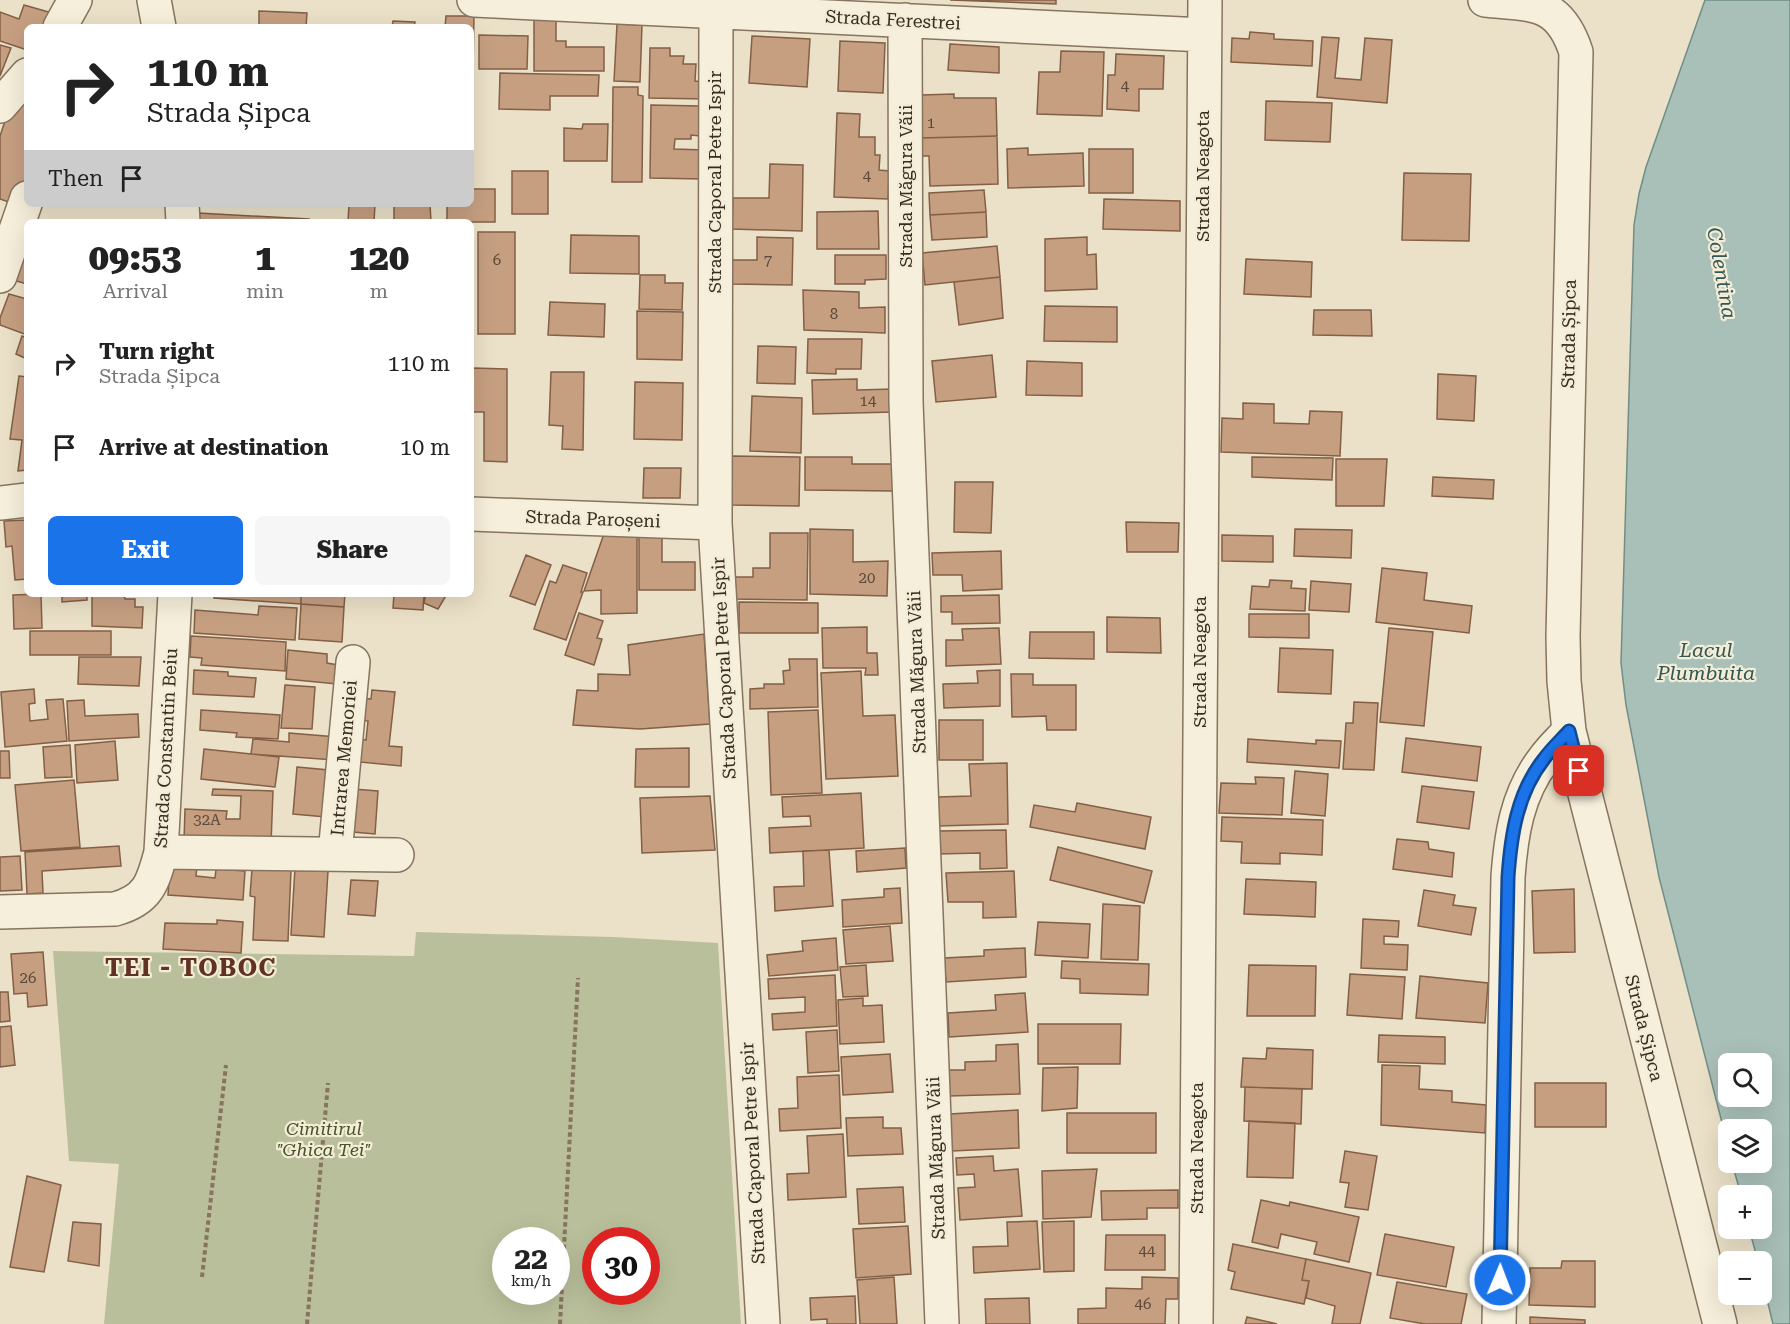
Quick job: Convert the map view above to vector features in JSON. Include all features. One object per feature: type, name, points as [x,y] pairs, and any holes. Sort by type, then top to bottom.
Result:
[{"type":"street","points":[[62,24],[75,0]]},
{"type":"street","points":[[88,24],[96,0]]},
{"type":"street","points":[[154,0],[158,24]]},
{"type":"street","name":"Strada Ferestrei","points":[[474,0],[1204,35]]},
{"type":"street","name":"Strada Neagota","points":[[1196,1324],[1205,0]]},
{"type":"street","name":"Strada Șipca","points":[[1485,0],[1537,6],[1555,14],[1569,31],[1576,52],[1563,637],[1564,681],[1569,731],[1720,1324]]},
{"type":"street","name":"Strada Caporal Petre Ispir","points":[[716,11],[715,523],[763,1324]]},
{"type":"street","name":"Strada Măgura Văii","points":[[905,20],[906,402],[942,1324]]},
{"type":"street","points":[[0,106],[24,78]]},
{"type":"street","points":[[0,276],[24,207]]},
{"type":"street","points":[[0,503],[24,500]]},
{"type":"street","name":"Strada Paroșeni","points":[[474,514],[715,523]]},
{"type":"street","name":"Strada Constantin Beiu","points":[[0,912],[98,911],[127,906],[142,897],[151,881],[161,852],[175,597]]},
{"type":"street","name":"Intrarea Memoriei","points":[[334,854],[353,662]]},
{"type":"street","points":[[1499,1324],[1510,846],[1515,817],[1525,790],[1544,759],[1569,731]]},
{"type":"street","points":[[161,852],[398,855]]},
{"type":"path","points":[[560,1324],[578,978]]},
{"type":"path","points":[[202,1277],[226,1065]]},
{"type":"path","points":[[307,1324],[328,1083]]},
{"type":"green space","name":"Cimitirul \"Ghica Tei\"","points":[[416,932],[613,937],[718,943],[741,1324],[104,1324],[119,1164],[69,1161],[53,951],[414,956]]},
{"type":"water","name":"Lacul Plumbuita","points":[[1705,0],[1790,0],[1790,1324],[1773,1324],[1768,1305],[1772,1305],[1772,1251],[1755,1251],[1752,1239],[1772,1239],[1772,1185],[1738,1185],[1735,1173],[1772,1173],[1772,1119],[1721,1119],[1659,877],[1626,705],[1621,663],[1634,225],[1646,167]]},
{"type":"building","points":[[950,0],[1056,0],[1056,4]]},
{"type":"building","points":[[24,5],[52,13],[45,24],[24,24],[24,49],[0,41],[0,12],[19,19]]},
{"type":"building","points":[[259,11],[307,13],[306,24],[259,24]]},
{"type":"building","points":[[446,16],[474,16],[474,24],[445,24]]},
{"type":"building","points":[[556,18],[556,41],[566,41],[566,47],[604,47],[604,71],[534,71],[534,19]]},
{"type":"building","points":[[393,21],[415,22],[415,24],[392,24]]},
{"type":"building","points":[[617,24],[642,25],[640,82],[614,81]]},
{"type":"building","points":[[1250,32],[1274,34],[1274,39],[1313,41],[1312,66],[1231,62],[1232,38],[1249,39]]},
{"type":"building","points":[[479,35],[528,36],[527,69],[479,69]]},
{"type":"building","points":[[752,36],[810,39],[807,87],[749,83]]},
{"type":"building","points":[[1322,37],[1339,38],[1335,78],[1361,80],[1365,38],[1392,40],[1387,103],[1317,97]]},
{"type":"building","points":[[840,41],[885,43],[883,93],[838,91]]},
{"type":"building","points":[[950,44],[999,47],[999,73],[948,70]]},
{"type":"building","points":[[0,45],[11,48],[0,76]]},
{"type":"building","points":[[650,48],[670,48],[670,56],[684,56],[683,64],[696,64],[695,81],[707,82],[706,99],[649,98]]},
{"type":"building","points":[[1061,51],[1104,52],[1102,116],[1037,114],[1039,72],[1060,72]]},
{"type":"building","points":[[1116,54],[1164,56],[1163,89],[1139,89],[1139,111],[1107,109],[1108,75],[1115,75]]},
{"type":"building","points":[[500,73],[599,75],[598,96],[550,96],[550,110],[499,109]]},
{"type":"building","points":[[613,87],[638,87],[638,95],[643,96],[642,182],[612,182]]},
{"type":"building","points":[[954,94],[954,98],[996,98],[997,136],[921,138],[921,95]]},
{"type":"building","points":[[24,100],[24,195],[20,206],[0,199],[0,136],[5,121]]},
{"type":"building","points":[[1266,101],[1332,103],[1330,142],[1265,140]]},
{"type":"building","points":[[651,105],[700,106],[700,136],[691,135],[691,139],[675,139],[674,149],[704,150],[703,179],[650,178]]},
{"type":"building","points":[[837,113],[860,114],[859,137],[875,137],[875,155],[880,155],[879,170],[889,171],[888,199],[834,197]]},
{"type":"building","points":[[583,124],[608,124],[607,161],[564,161],[564,128],[582,129]]},
{"type":"building","points":[[997,136],[998,184],[930,186],[929,156],[921,156],[921,138]]},
{"type":"building","points":[[1028,148],[1028,155],[1083,153],[1084,186],[1008,188],[1007,149]]},
{"type":"building","points":[[1089,149],[1133,149],[1133,193],[1089,193]]},
{"type":"building","points":[[770,164],[803,165],[802,231],[732,229],[733,198],[769,198]]},
{"type":"building","points":[[512,171],[548,171],[548,214],[512,214]]},
{"type":"building","points":[[1404,173],[1471,174],[1469,241],[1402,240]]},
{"type":"building","points":[[474,189],[495,189],[495,222],[447,219],[447,207],[474,207]]},
{"type":"building","points":[[984,190],[986,212],[930,215],[929,193]]},
{"type":"building","points":[[1104,199],[1180,201],[1180,231],[1103,229]]},
{"type":"building","points":[[349,207],[375,207],[374,219],[348,219]]},
{"type":"building","points":[[394,207],[430,207],[431,219],[394,219]]},
{"type":"building","points":[[878,211],[879,249],[817,249],[817,212]]},
{"type":"building","points":[[986,212],[987,237],[932,240],[930,215]]},
{"type":"building","points":[[198,213],[309,219],[197,219]]},
{"type":"building","points":[[478,232],[515,232],[515,334],[478,334]]},
{"type":"building","points":[[571,235],[639,236],[639,274],[570,273]]},
{"type":"building","points":[[757,237],[793,238],[792,285],[730,284],[730,260],[757,260]]},
{"type":"building","points":[[1087,237],[1087,255],[1096,254],[1097,289],[1045,291],[1045,239]]},
{"type":"building","points":[[24,245],[24,283],[13,280]]},
{"type":"building","points":[[997,246],[1000,277],[925,285],[922,253]]},
{"type":"building","points":[[835,255],[886,255],[886,279],[865,280],[865,284],[835,284]]},
{"type":"building","points":[[1246,259],[1312,262],[1311,297],[1244,294]]},
{"type":"building","points":[[640,275],[665,275],[665,283],[683,283],[682,310],[639,309]]},
{"type":"building","points":[[1000,277],[1003,318],[959,325],[954,282]]},
{"type":"building","points":[[803,290],[859,292],[859,308],[885,307],[885,333],[804,330]]},
{"type":"building","points":[[9,294],[24,298],[24,334],[0,325],[0,318]]},
{"type":"building","points":[[550,302],[605,304],[604,337],[548,335]]},
{"type":"building","points":[[1045,306],[1117,307],[1117,342],[1044,341]]},
{"type":"building","points":[[1314,310],[1371,310],[1372,336],[1313,335]]},
{"type":"building","points":[[637,311],[683,312],[682,360],[637,359]]},
{"type":"building","points":[[22,336],[24,337],[24,358],[16,354]]},
{"type":"building","points":[[808,339],[862,339],[861,369],[836,369],[836,374],[807,373]]},
{"type":"building","points":[[758,346],[796,347],[795,384],[757,383]]},
{"type":"building","points":[[992,355],[996,397],[936,402],[932,361]]},
{"type":"building","points":[[1027,361],[1082,363],[1082,396],[1026,395]]},
{"type":"building","points":[[474,368],[507,369],[507,462],[484,461],[484,412],[474,412]]},
{"type":"building","points":[[551,372],[584,372],[583,450],[562,449],[563,426],[549,425]]},
{"type":"building","points":[[1438,374],[1476,376],[1474,421],[1437,419]]},
{"type":"building","points":[[19,376],[24,377],[24,470],[18,471],[22,440],[10,439]]},
{"type":"building","points":[[857,379],[857,390],[893,389],[894,412],[813,414],[812,380]]},
{"type":"building","points":[[635,382],[683,383],[682,440],[634,439]]},
{"type":"building","points":[[752,396],[802,398],[801,453],[750,451]]},
{"type":"building","points":[[1243,403],[1274,404],[1274,423],[1309,424],[1310,411],[1342,412],[1340,456],[1221,452],[1222,418],[1243,419]]},
{"type":"building","points":[[732,456],[800,457],[799,506],[731,505]]},
{"type":"building","points":[[805,457],[852,457],[852,464],[893,464],[894,491],[805,490]]},
{"type":"building","points":[[1252,457],[1333,458],[1332,480],[1252,477]]},
{"type":"building","points":[[1336,459],[1387,459],[1384,506],[1336,506]]},
{"type":"building","points":[[644,468],[681,468],[680,498],[643,498]]},
{"type":"building","points":[[1433,477],[1494,480],[1493,499],[1432,496]]},
{"type":"building","points":[[955,482],[993,482],[991,533],[954,532]]},
{"type":"building","points":[[24,520],[24,579],[15,580],[12,546],[6,547],[4,521]]},
{"type":"building","points":[[1126,522],[1179,523],[1178,552],[1127,552]]},
{"type":"building","points":[[606,528],[637,529],[637,613],[601,614],[601,590],[584,591]]},
{"type":"building","points":[[810,529],[853,530],[853,562],[888,561],[887,596],[810,594]]},
{"type":"building","points":[[1295,529],[1352,530],[1351,558],[1294,556]]},
{"type":"building","points":[[770,533],[808,533],[807,600],[734,599],[734,577],[753,577],[753,568],[770,568]]},
{"type":"building","points":[[1222,535],[1273,536],[1273,562],[1222,561]]},
{"type":"building","points":[[639,536],[662,536],[662,562],[695,562],[695,590],[639,590]]},
{"type":"building","points":[[1001,551],[1002,589],[963,591],[962,575],[933,575],[932,553]]},
{"type":"building","points":[[526,555],[551,565],[535,605],[510,596]]},
{"type":"building","points":[[563,565],[587,573],[581,592],[583,592],[566,640],[534,629],[550,581],[556,583]]},
{"type":"building","points":[[1382,568],[1427,573],[1424,600],[1472,606],[1469,633],[1376,622]]},
{"type":"building","points":[[1270,580],[1292,581],[1291,588],[1306,589],[1305,611],[1250,609],[1252,586],[1269,587]]},
{"type":"building","points":[[1311,581],[1351,584],[1349,612],[1309,610]]},
{"type":"building","points":[[13,595],[41,597],[42,628],[14,629]]},
{"type":"building","points":[[999,595],[1000,623],[952,624],[952,612],[941,612],[941,596]]},
{"type":"building","points":[[62,597],[87,597],[87,600],[62,602]]},
{"type":"building","points":[[92,597],[135,599],[135,607],[143,607],[142,628],[92,626]]},
{"type":"building","points":[[301,597],[301,604],[214,598]]},
{"type":"building","points":[[301,597],[345,597],[344,607],[301,604]]},
{"type":"building","points":[[394,597],[424,597],[423,610],[393,608]]},
{"type":"building","points":[[425,597],[445,597],[438,609],[424,603]]},
{"type":"building","points":[[739,602],[818,603],[818,633],[739,633]]},
{"type":"building","points":[[301,604],[344,607],[342,642],[299,639]]},
{"type":"building","points":[[259,606],[297,608],[295,640],[194,633],[195,610],[258,615]]},
{"type":"building","points":[[579,613],[603,621],[597,638],[602,639],[594,665],[565,655]]},
{"type":"building","points":[[1249,614],[1309,614],[1309,638],[1249,637]]},
{"type":"building","points":[[1107,617],[1160,618],[1161,653],[1107,652]]},
{"type":"building","points":[[867,627],[867,653],[877,653],[878,675],[865,675],[866,668],[823,668],[822,628]]},
{"type":"building","points":[[999,628],[1001,664],[946,666],[946,640],[963,640],[962,629]]},
{"type":"building","points":[[1389,628],[1433,632],[1424,726],[1380,722]]},
{"type":"building","points":[[30,631],[111,631],[111,655],[30,655]]},
{"type":"building","points":[[1030,632],[1094,632],[1094,659],[1029,658]]},
{"type":"building","points":[[704,634],[710,724],[640,729],[573,725],[577,690],[598,691],[598,674],[630,675],[628,645]]},
{"type":"building","points":[[191,636],[286,642],[285,671],[201,665],[202,658],[190,657]]},
{"type":"building","points":[[1280,648],[1333,650],[1331,694],[1278,692]]},
{"type":"building","points":[[288,650],[327,654],[327,663],[339,665],[337,684],[286,679]]},
{"type":"building","points":[[79,657],[141,657],[139,686],[78,684]]},
{"type":"building","points":[[789,659],[817,659],[818,707],[750,709],[750,689],[764,688],[764,684],[784,684],[783,671],[790,670]]},
{"type":"building","points":[[194,670],[228,672],[228,676],[256,678],[254,697],[193,694]]},
{"type":"building","points":[[1000,670],[1000,706],[944,708],[943,684],[978,683],[977,671]]},
{"type":"building","points":[[861,671],[863,716],[895,715],[898,776],[826,779],[821,673]]},
{"type":"building","points":[[1011,674],[1033,674],[1033,685],[1076,685],[1076,730],[1047,730],[1046,716],[1012,717]]},
{"type":"building","points":[[285,685],[315,687],[312,729],[281,728]]},
{"type":"building","points":[[34,689],[35,703],[29,704],[30,721],[48,719],[46,700],[63,699],[67,741],[5,747],[1,692]]},
{"type":"building","points":[[372,690],[395,692],[389,746],[402,747],[401,766],[350,761],[352,738],[366,740],[368,721],[356,719],[357,698],[371,699]]},
{"type":"building","points":[[84,700],[85,716],[138,714],[139,737],[69,741],[67,701]]},
{"type":"building","points":[[1354,702],[1378,703],[1374,770],[1343,769],[1346,723],[1353,723]]},
{"type":"building","points":[[201,710],[280,715],[278,739],[236,737],[237,733],[200,730]]},
{"type":"building","points":[[818,710],[822,793],[771,795],[768,712]]},
{"type":"building","points":[[939,720],[983,720],[983,760],[939,760]]},
{"type":"building","points":[[289,733],[337,737],[335,760],[251,754],[253,739],[289,742]]},
{"type":"building","points":[[1406,738],[1481,747],[1477,781],[1402,772]]},
{"type":"building","points":[[1248,739],[1316,744],[1316,740],[1341,741],[1339,768],[1247,762]]},
{"type":"building","points":[[115,741],[118,780],[77,783],[75,745]]},
{"type":"building","points":[[70,745],[72,777],[45,778],[43,747]]},
{"type":"building","points":[[689,748],[689,787],[635,787],[636,749]]},
{"type":"building","points":[[204,749],[279,757],[275,787],[201,779]]},
{"type":"building","points":[[0,751],[9,751],[10,778],[0,778]]},
{"type":"building","points":[[1007,763],[1008,824],[938,826],[937,797],[971,796],[969,764]]},
{"type":"building","points":[[297,767],[329,770],[326,817],[293,814]]},
{"type":"building","points":[[1295,771],[1328,774],[1325,816],[1291,813]]},
{"type":"building","points":[[1255,777],[1284,778],[1282,815],[1219,813],[1221,783],[1256,784]]},
{"type":"building","points":[[74,780],[80,847],[21,851],[15,785]]},
{"type":"building","points":[[1422,786],[1474,792],[1469,829],[1417,822]]},
{"type":"building","points":[[213,789],[273,791],[271,844],[184,841],[185,809],[227,811],[226,819],[240,819],[241,796],[212,795]]},
{"type":"building","points":[[353,789],[378,791],[375,834],[353,832]]},
{"type":"building","points":[[861,793],[864,848],[770,853],[769,828],[811,826],[810,816],[783,817],[782,797]]},
{"type":"building","points":[[710,796],[715,850],[642,853],[640,798]]},
{"type":"building","points":[[1077,803],[1151,817],[1145,849],[1030,827],[1034,805],[1075,812]]},
{"type":"building","points":[[1222,817],[1323,820],[1322,855],[1280,853],[1280,864],[1241,863],[1242,842],[1221,841]]},
{"type":"building","points":[[1006,830],[1007,868],[980,869],[980,853],[938,854],[938,831]]},
{"type":"building","points":[[1397,839],[1428,842],[1429,849],[1454,853],[1452,877],[1393,869]]},
{"type":"building","points":[[119,846],[121,866],[42,871],[43,893],[27,894],[25,852]]},
{"type":"building","points":[[1058,847],[1152,871],[1144,903],[1050,880]]},
{"type":"building","points":[[905,848],[906,868],[857,872],[856,851]]},
{"type":"building","points":[[829,850],[833,906],[775,911],[774,887],[804,886],[803,851]]},
{"type":"building","points":[[20,856],[22,890],[0,891],[0,857]]},
{"type":"building","points":[[170,865],[197,866],[196,876],[215,878],[216,869],[245,871],[243,900],[168,895]]},
{"type":"building","points":[[295,868],[328,871],[324,937],[291,935]]},
{"type":"building","points":[[252,869],[291,870],[288,941],[253,940],[255,897],[250,896]]},
{"type":"building","points":[[1014,871],[1016,917],[983,918],[983,902],[948,902],[946,873]]},
{"type":"building","points":[[1246,879],[1316,882],[1315,917],[1244,914]]},
{"type":"building","points":[[351,880],[378,881],[375,916],[348,914]]},
{"type":"building","points":[[900,888],[902,923],[843,927],[842,900],[884,897],[884,889]]},
{"type":"building","points":[[1574,889],[1575,952],[1534,953],[1532,891]]},
{"type":"building","points":[[1424,890],[1455,895],[1453,905],[1476,908],[1471,935],[1418,926]]},
{"type":"building","points":[[1103,904],[1140,906],[1138,960],[1101,959]]},
{"type":"building","points":[[1363,919],[1399,921],[1398,937],[1384,936],[1384,944],[1408,945],[1407,970],[1361,968]]},
{"type":"building","points":[[217,920],[243,922],[241,953],[163,949],[165,923],[217,924]]},
{"type":"building","points":[[1038,922],[1090,924],[1088,958],[1035,955]]},
{"type":"building","points":[[890,926],[893,961],[846,964],[843,930]]},
{"type":"building","points":[[836,938],[838,970],[769,976],[767,955],[803,951],[802,941]]},
{"type":"building","points":[[1025,948],[1026,977],[946,982],[944,958],[984,956],[984,950]]},
{"type":"building","points":[[43,952],[47,1005],[28,1007],[27,993],[14,994],[11,954]]},
{"type":"building","points":[[1062,961],[1149,964],[1148,995],[1080,993],[1080,979],[1061,978]]},
{"type":"building","points":[[866,965],[868,996],[843,997],[840,967]]},
{"type":"building","points":[[1249,965],[1316,966],[1315,1016],[1247,1016]]},
{"type":"building","points":[[1350,974],[1405,977],[1402,1019],[1347,1015]]},
{"type":"building","points":[[835,975],[837,1026],[773,1030],[772,1014],[805,1012],[805,997],[769,999],[768,979]]},
{"type":"building","points":[[1420,976],[1488,983],[1485,1023],[1416,1018]]},
{"type":"building","points":[[0,992],[8,992],[10,1021],[0,1022]]},
{"type":"building","points":[[1025,993],[1028,1032],[949,1037],[948,1013],[996,1010],[995,995]]},
{"type":"building","points":[[863,998],[863,1006],[882,1005],[884,1042],[840,1044],[838,1000]]},
{"type":"building","points":[[1038,1024],[1121,1024],[1120,1064],[1038,1064]]},
{"type":"building","points":[[11,1026],[15,1065],[0,1067],[0,1027]]},
{"type":"building","points":[[837,1030],[839,1071],[808,1073],[806,1032]]},
{"type":"building","points":[[1379,1035],[1445,1037],[1445,1064],[1378,1062]]},
{"type":"building","points":[[1018,1044],[1020,1094],[949,1096],[948,1070],[965,1070],[965,1062],[996,1061],[996,1045]]},
{"type":"building","points":[[1267,1048],[1313,1050],[1312,1089],[1241,1087],[1243,1058],[1266,1059]]},
{"type":"building","points":[[890,1054],[893,1092],[843,1095],[841,1057]]},
{"type":"building","points":[[1382,1065],[1420,1066],[1419,1089],[1452,1091],[1452,1102],[1486,1105],[1485,1133],[1381,1125]]},
{"type":"building","points":[[1078,1067],[1077,1108],[1042,1111],[1043,1068]]},
{"type":"building","points":[[839,1075],[841,1128],[780,1131],[779,1109],[798,1108],[797,1077]]},
{"type":"building","points":[[1535,1083],[1606,1083],[1606,1127],[1535,1127]]},
{"type":"building","points":[[1245,1087],[1302,1089],[1301,1124],[1244,1121]]},
{"type":"building","points":[[1018,1110],[1019,1148],[952,1151],[950,1114]]},
{"type":"building","points":[[1067,1113],[1156,1113],[1156,1153],[1067,1153]]},
{"type":"building","points":[[883,1117],[883,1128],[901,1128],[903,1154],[848,1156],[846,1118]]},
{"type":"building","points":[[1249,1121],[1295,1123],[1293,1178],[1247,1177]]},
{"type":"building","points":[[843,1134],[846,1197],[788,1200],[787,1174],[809,1173],[807,1136]]},
{"type":"building","points":[[1345,1151],[1377,1156],[1368,1210],[1345,1207],[1349,1183],[1340,1182]]},
{"type":"building","points":[[993,1156],[994,1171],[1018,1169],[1022,1216],[960,1220],[958,1188],[975,1187],[974,1174],[957,1175],[956,1158]]},
{"type":"building","points":[[1097,1169],[1091,1217],[1043,1219],[1042,1171]]},
{"type":"building","points":[[27,1176],[61,1185],[44,1272],[10,1267]]},
{"type":"building","points":[[903,1187],[905,1222],[859,1224],[857,1189]]},
{"type":"building","points":[[1178,1190],[1178,1208],[1147,1208],[1147,1219],[1102,1220],[1101,1191]]},
{"type":"building","points":[[1261,1200],[1289,1206],[1290,1202],[1359,1217],[1349,1262],[1314,1254],[1317,1242],[1281,1234],[1278,1248],[1252,1242]]},
{"type":"building","points":[[1037,1221],[1040,1269],[974,1273],[973,1247],[1008,1246],[1007,1222]]},
{"type":"building","points":[[1074,1221],[1074,1271],[1044,1272],[1042,1222]]},
{"type":"building","points":[[73,1222],[101,1224],[99,1266],[68,1261]]},
{"type":"building","points":[[908,1226],[911,1274],[856,1278],[853,1229]]},
{"type":"building","points":[[1385,1234],[1454,1247],[1446,1287],[1377,1275]]},
{"type":"building","points":[[1106,1235],[1165,1235],[1165,1270],[1105,1270]]},
{"type":"building","points":[[1233,1244],[1306,1259],[1302,1280],[1309,1281],[1304,1304],[1231,1289],[1235,1272],[1228,1270]]},
{"type":"building","points":[[1306,1259],[1371,1273],[1360,1324],[1332,1324],[1335,1306],[1306,1298],[1309,1281],[1302,1280]]},
{"type":"building","points":[[1562,1261],[1595,1261],[1595,1307],[1529,1305],[1530,1268],[1561,1268]]},
{"type":"building","points":[[894,1277],[897,1324],[860,1324],[857,1280]]},
{"type":"building","points":[[1142,1277],[1178,1278],[1178,1299],[1166,1299],[1165,1324],[1078,1324],[1078,1309],[1106,1308],[1106,1288],[1142,1289]]},
{"type":"building","points":[[1397,1282],[1467,1294],[1461,1324],[1425,1324],[1390,1318]]},
{"type":"building","points":[[855,1296],[856,1324],[827,1324],[827,1319],[811,1320],[810,1298]]},
{"type":"building","points":[[1029,1298],[1030,1324],[986,1324],[985,1299]]},
{"type":"building","points":[[1247,1317],[1277,1324],[1245,1324]]},
{"type":"building","points":[[1530,1317],[1585,1320],[1585,1324],[1530,1324]]},
{"type":"district","name":"TEI - TOBOC","points":[[191,968]]},
{"type":"route","points":[[1500,1280],[1510,846],[1515,817],[1525,790],[1544,759],[1569,731],[1579,771]]},
{"type":"water label","name":"Colentina","points":[[1722,273]]}]
